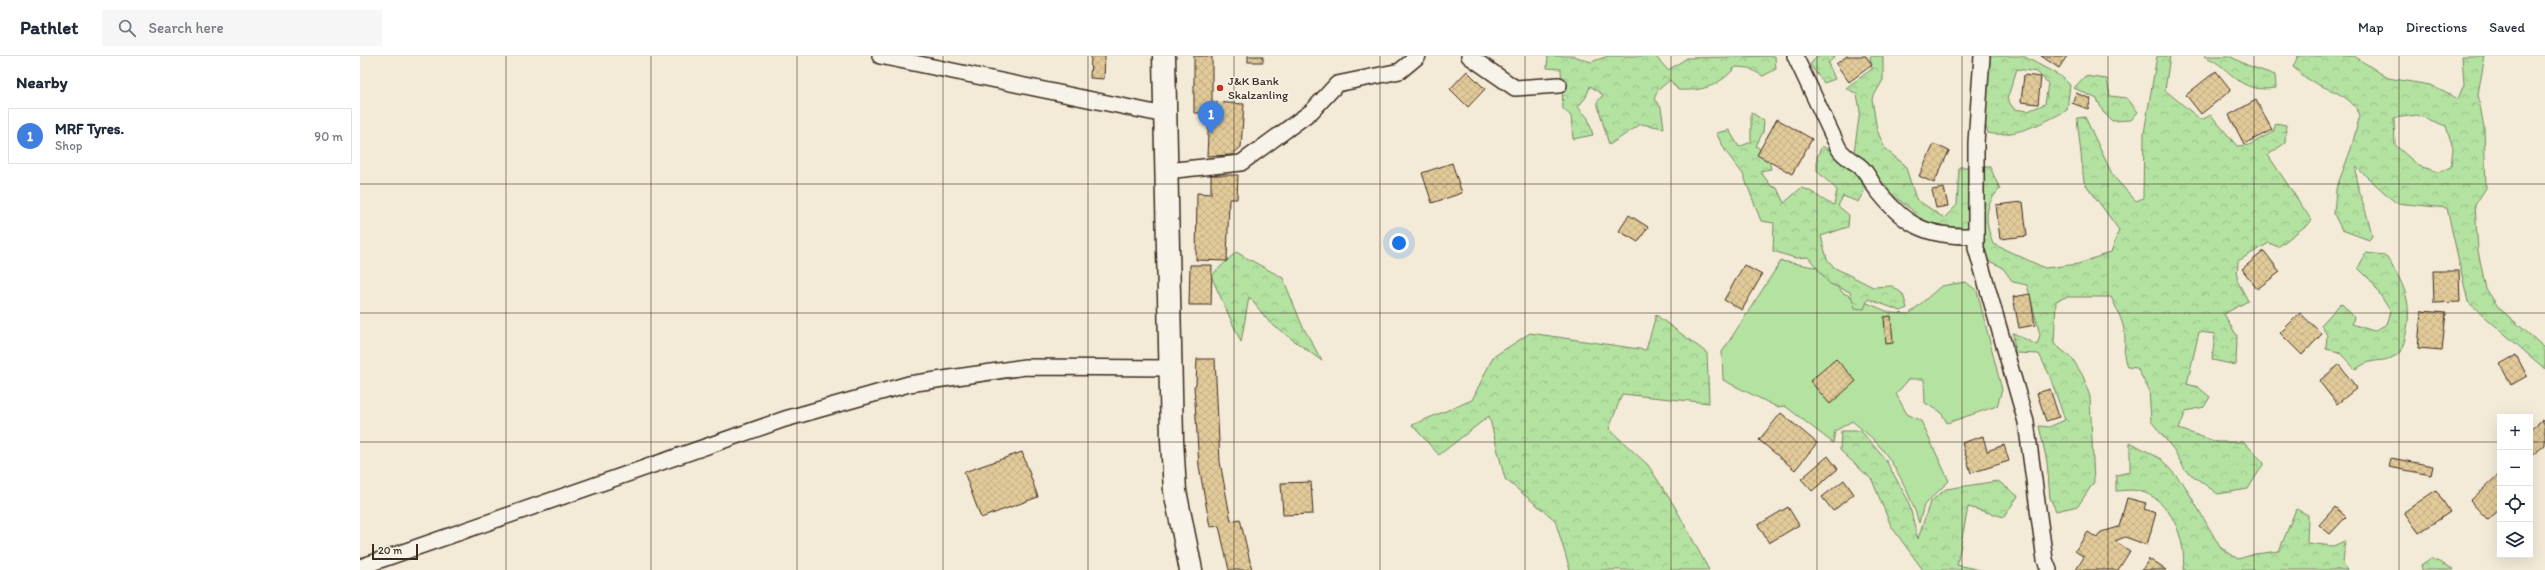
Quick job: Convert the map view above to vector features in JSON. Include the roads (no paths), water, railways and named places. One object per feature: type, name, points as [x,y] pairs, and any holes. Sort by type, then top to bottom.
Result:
[{"type":"highway","points":[[1164,56],[1170,368],[1175,492],[1191,570]]},
{"type":"street","points":[[880,56],[1165,115]]},
{"type":"street","points":[[1166,171],[1242,163],[1312,111],[1337,84],[1400,71],[1418,56]]},
{"type":"street","points":[[1469,56],[1515,88],[1559,85]]},
{"type":"street","points":[[1795,56],[1839,149],[1846,160],[1862,168],[1888,204],[1912,225],[1931,234],[1976,236]]},
{"type":"street","points":[[1982,56],[1976,143],[1976,248],[2026,422],[2045,560],[2048,570]]},
{"type":"street","points":[[360,567],[785,419],[909,384],[1025,367],[1170,368]]},
{"type":"place","name":"J&K Bank Skalzanling","points":[[1220,88]]},
{"type":"place","name":"MRF Tyres.","points":[[1211,134]]}]
